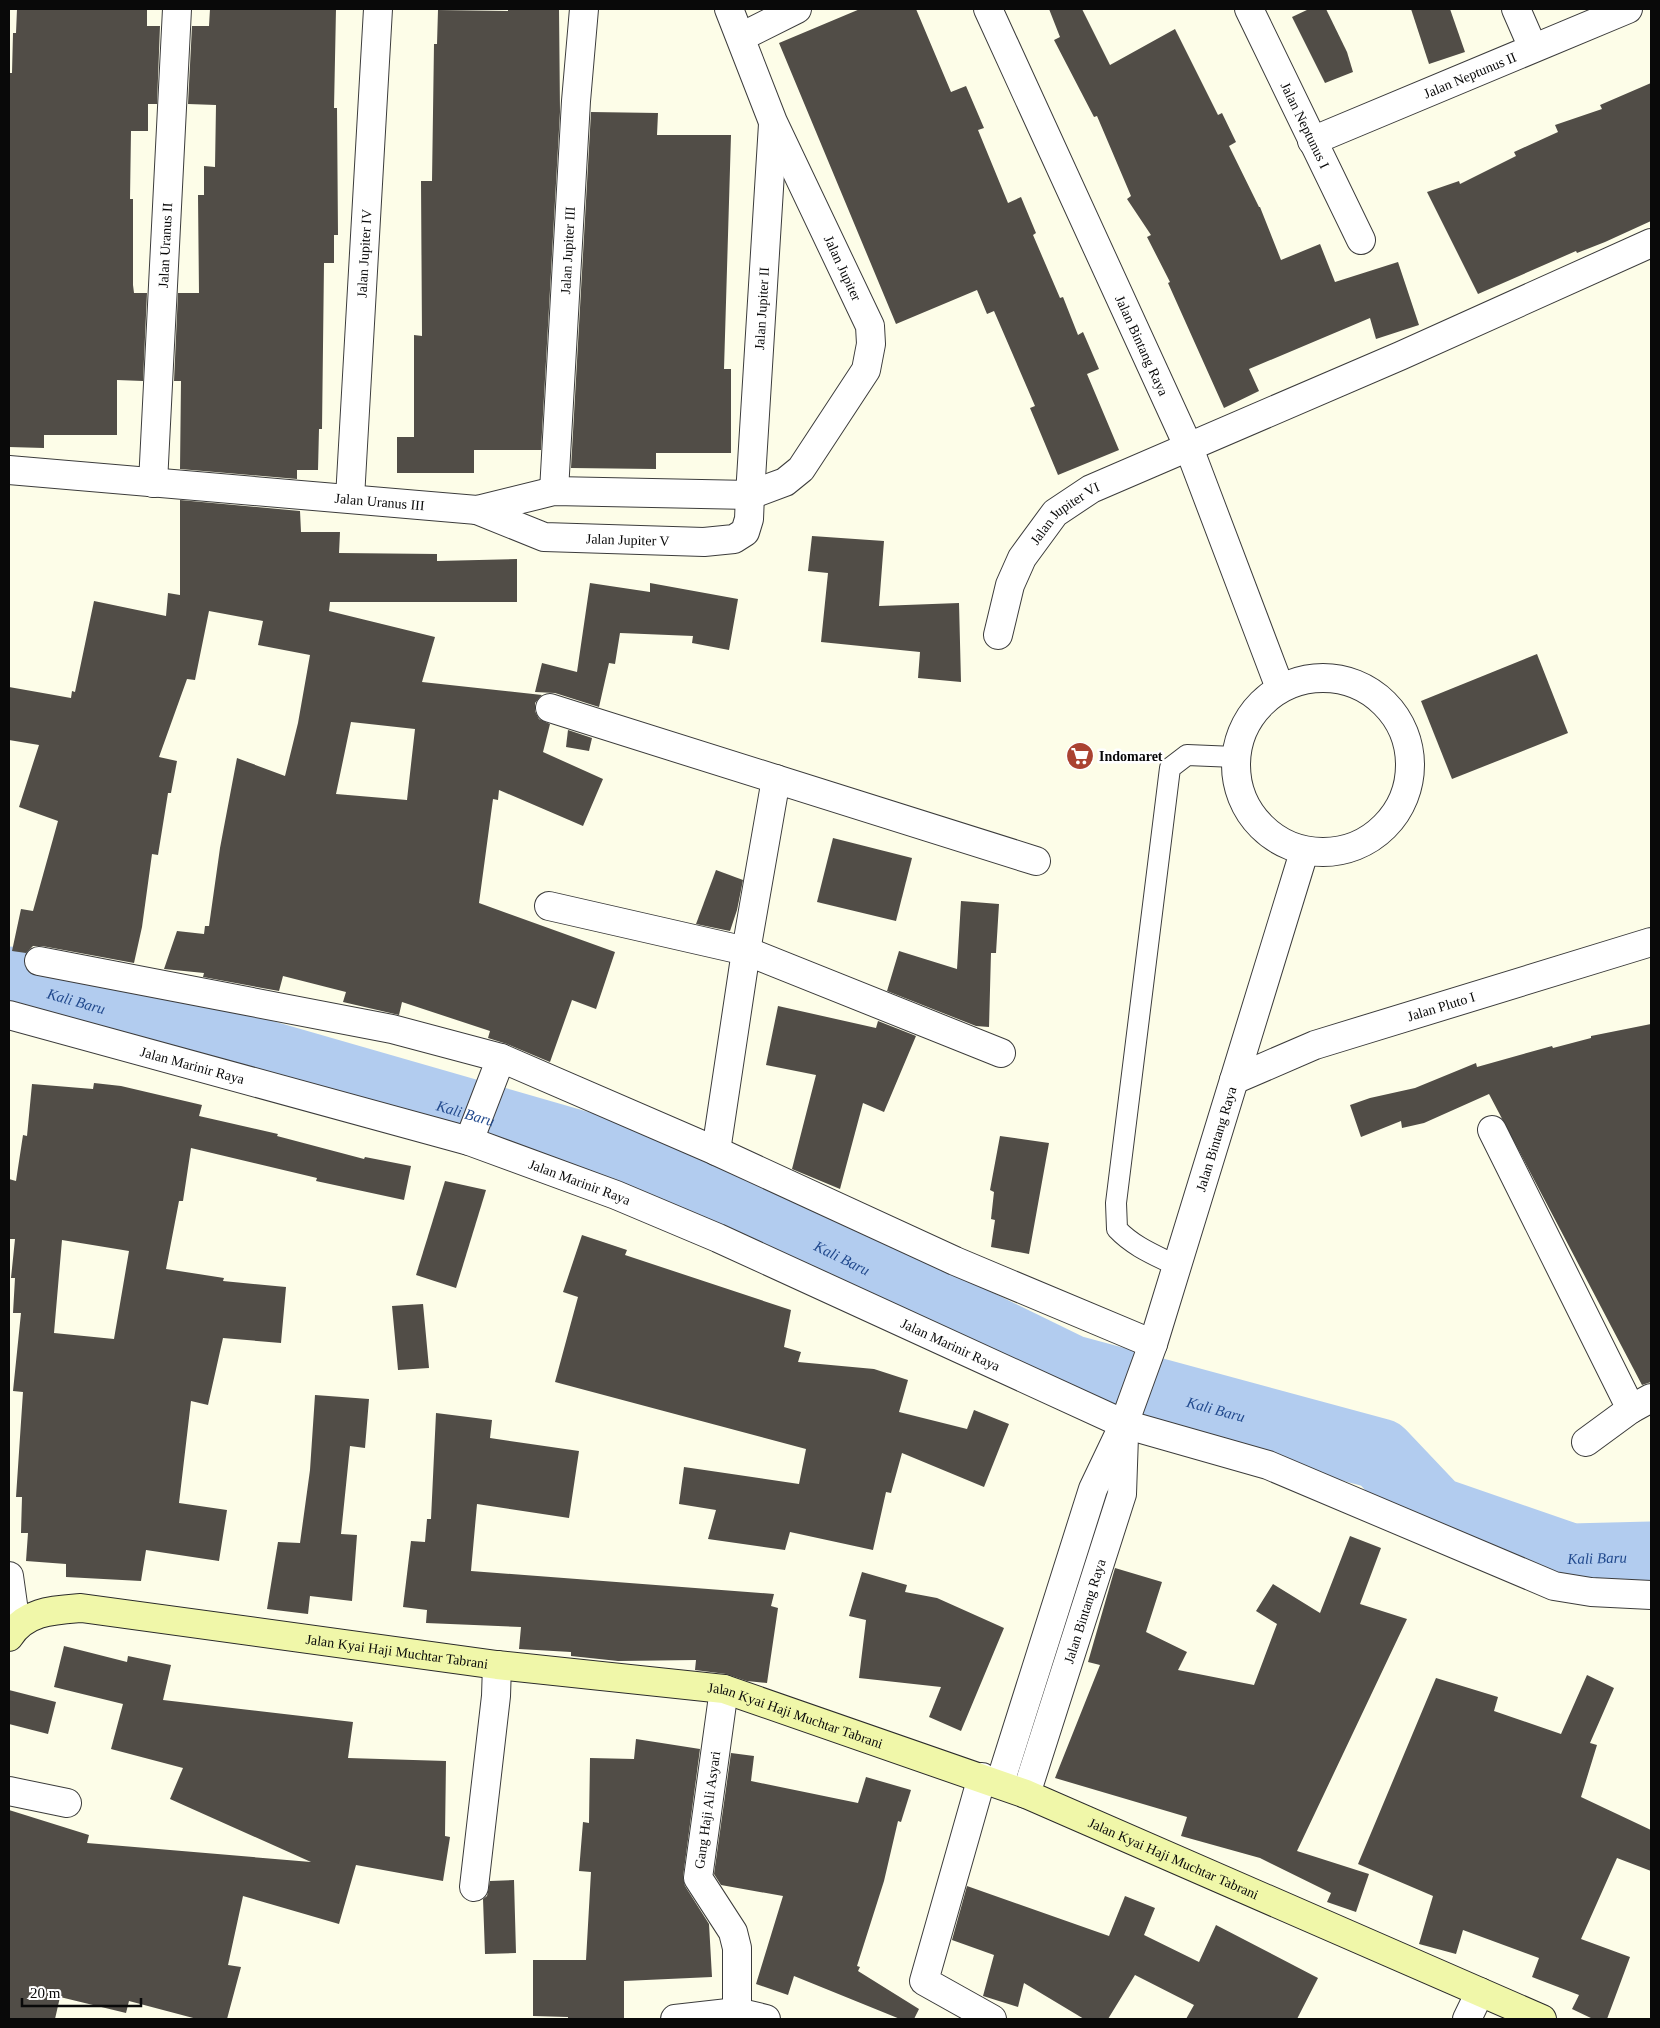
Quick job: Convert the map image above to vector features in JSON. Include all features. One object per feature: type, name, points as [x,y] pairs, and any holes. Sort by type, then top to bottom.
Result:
[{"type":"street","name":"Jalan Uranus II","points":[[153,483],[177,9]]},
{"type":"street","name":"Jalan Jupiter IV","points":[[350,498],[378,9]]},
{"type":"street","name":"Jalan Jupiter III","points":[[554,491],[576,101],[584,9]]},
{"type":"street","name":"Jalan Jupiter","points":[[728,9],[741,37],[773,122],[870,326],[871,344],[866,370],[802,469],[786,482],[750,495]]},
{"type":"street","points":[[741,37],[796,9]]},
{"type":"street","name":"Jalan Bintang Raya","points":[[988,9],[1189,448],[1280,688]]},
{"type":"street","name":"Jalan Neptunus I","points":[[1249,9],[1362,240]]},
{"type":"street","points":[[1516,9],[1533,48]]},
{"type":"street","name":"Jalan Neptunus II","points":[[1312,141],[1628,9]]},
{"type":"street","name":"Jalan Jupiter II","points":[[750,495],[773,122]]},
{"type":"street","name":"Jalan Jupiter VI","points":[[998,635],[1010,585],[1022,558],[1055,513],[1091,489],[1400,356],[1651,243]]},
{"type":"street","name":"Jalan Uranus III","points":[[9,470],[477,510],[554,491],[750,495]]},
{"type":"street","name":"Jalan Jupiter V","points":[[477,510],[544,538],[704,542],[734,539],[744,532],[749,519],[750,495]]},
{"type":"street","points":[[1308,678],[1339,679],[1368,690],[1391,710],[1406,737],[1410,768],[1404,798],[1388,824],[1364,843],[1335,853],[1304,852],[1266,833],[1256,820],[1241,799],[1235,757],[1249,717],[1280,688],[1308,678]]},
{"type":"street","points":[[550,708],[1036,861]]},
{"type":"street","points":[[716,1150],[746,951],[776,779]]},
{"type":"street","name":"Jalan Bintang Raya","points":[[992,2019],[924,1981],[991,1780],[1093,1489],[1126,1421],[1150,1351],[1304,852]]},
{"type":"street","points":[[548,906],[746,951],[1001,1053]]},
{"type":"street","name":"Jalan Pluto I","points":[[1234,1080],[1315,1045],[1651,942]]},
{"type":"street","points":[[39,961],[392,1029],[496,1070],[716,1150],[1150,1351]]},
{"type":"street","name":"Jalan Marinir Raya","points":[[9,1015],[470,1136],[710,1234],[1126,1421],[1268,1466],[1554,1586],[1591,1592],[1651,1595]]},
{"type":"street","points":[[470,1136],[496,1070]]},
{"type":"street","points":[[1492,1130],[1641,1404],[1586,1442]]},
{"type":"street","name":"Jalan Bintang Raya","points":[[1026,1794],[1122,1494],[1126,1421]]},
{"type":"street","points":[[9,1576],[12,1631]]},
{"type":"street","name":"Jalan Kyai Haji Muchtar Tabrani","points":[[12,1631],[46,1610],[81,1608],[497,1665],[724,1689],[991,1780],[1026,1794],[1542,2019]]},
{"type":"street","points":[[474,1887],[496,1696],[497,1665]]},
{"type":"street","name":"Gang Haji Ali Asyari","points":[[724,1689],[698,1878],[733,1932],[737,1948],[737,2012]]},
{"type":"street","points":[[9,1791],[67,1803]]},
{"type":"street","points":[[1467,2019],[1480,1992]]},
{"type":"street","points":[[675,2019],[737,2012],[766,2019]]},
{"type":"lane","points":[[1177,1266],[1133,1245],[1117,1229],[1116,1203],[1170,768],[1188,755],[1235,757]]},
{"type":"building","points":[[17,9],[147,9],[147,26],[160,26],[157,104],[148,104],[148,131],[131,131],[130,199],[133,199],[133,285],[134,293],[147,293],[143,381],[117,380],[117,435],[44,435],[44,448],[9,447],[9,73],[12,73],[13,33],[16,33]]},
{"type":"building","points":[[210,9],[336,9],[334,108],[337,108],[338,235],[334,235],[334,263],[324,263],[322,429],[319,429],[318,470],[297,470],[297,479],[180,469],[181,381],[174,381],[178,293],[199,293],[198,195],[204,195],[204,166],[215,167],[216,105],[188,104],[192,26],[209,26]]},
{"type":"building","points":[[508,9],[559,9],[560,112],[541,450],[474,450],[474,473],[397,473],[397,437],[414,437],[414,335],[422,336],[421,181],[432,181],[434,44],[437,44],[438,10],[508,11]]},
{"type":"building","points":[[860,9],[916,9],[951,92],[966,86],[984,128],[978,130],[1008,203],[1021,197],[1036,233],[1033,235],[1060,298],[1063,297],[1078,335],[1083,332],[1099,369],[1087,374],[1119,450],[1058,475],[1030,408],[1035,406],[994,311],[987,314],[977,290],[896,324],[779,43]]},
{"type":"building","points":[[1049,9],[1082,9],[1110,65],[1175,29],[1218,115],[1222,113],[1236,142],[1229,146],[1260,207],[1281,260],[1320,244],[1335,282],[1398,262],[1419,325],[1376,339],[1370,318],[1249,369],[1259,391],[1224,408],[1168,283],[1170,282],[1147,237],[1151,235],[1127,199],[1131,196],[1097,116],[1094,117],[1054,40],[1060,37]]},
{"type":"building","points":[[1309,9],[1326,9],[1347,52],[1353,72],[1325,83],[1292,17]]},
{"type":"building","points":[[1411,9],[1450,9],[1465,52],[1429,64]]},
{"type":"building","points":[[1651,83],[1651,221],[1605,242],[1577,253],[1576,251],[1478,294],[1427,192],[1459,181],[1460,184],[1516,156],[1514,152],[1558,132],[1555,125],[1602,109],[1600,105]]},
{"type":"building","points":[[591,112],[658,113],[657,135],[731,135],[724,369],[731,369],[731,453],[656,453],[656,469],[571,468]]},
{"type":"building","points":[[180,500],[300,511],[301,532],[340,532],[339,553],[437,554],[437,561],[517,559],[517,602],[330,602],[329,611],[435,637],[422,682],[542,695],[535,703],[535,711],[539,719],[550,724],[543,752],[603,779],[583,826],[499,790],[498,800],[493,799],[479,903],[615,952],[596,1009],[572,1000],[550,1062],[488,1038],[490,1031],[402,1002],[399,1015],[343,1002],[346,992],[283,976],[279,991],[203,977],[204,973],[164,969],[177,931],[204,934],[205,926],[209,926],[220,848],[237,758],[285,776],[298,723],[310,655],[258,645],[263,621],[209,611],[195,680],[187,679],[159,757],[177,761],[171,793],[168,793],[158,855],[152,854],[142,927],[134,963],[42,946],[33,946],[26,953],[12,951],[21,909],[33,911],[58,821],[19,807],[39,745],[9,740],[9,687],[71,698],[72,691],[75,692],[94,601],[166,616],[168,593],[180,595]],"holes":[[[351,722],[415,729],[407,800],[336,794]]]},
{"type":"building","points":[[812,536],[884,541],[879,606],[959,603],[961,682],[918,678],[920,652],[821,642],[828,573],[808,571]]},
{"type":"building","points":[[590,583],[650,592],[650,583],[738,599],[729,650],[692,643],[693,636],[620,633],[615,664],[609,663],[599,707],[555,693],[535,692],[542,663],[577,672]]},
{"type":"building","points":[[1537,654],[1568,733],[1452,779],[1421,701]]},
{"type":"building","points":[[568,730],[592,738],[589,751],[566,747]]},
{"type":"building","points":[[833,838],[912,858],[896,921],[817,902]]},
{"type":"building","points":[[716,870],[743,880],[737,910],[730,931],[696,924]]},
{"type":"building","points":[[961,901],[999,904],[996,953],[991,953],[989,1027],[976,1026],[887,991],[899,951],[957,969]]},
{"type":"building","points":[[778,1006],[876,1028],[878,1021],[916,1036],[884,1112],[863,1103],[840,1189],[792,1169],[816,1075],[766,1065]]},
{"type":"building","points":[[1651,1024],[1651,1382],[1642,1385],[1489,1094],[1424,1123],[1402,1128],[1401,1121],[1361,1137],[1350,1105],[1370,1098],[1415,1088],[1476,1063],[1477,1067],[1552,1046],[1553,1048],[1591,1038],[1591,1036]]},
{"type":"building","points":[[94,1083],[121,1086],[202,1105],[199,1116],[278,1134],[277,1136],[364,1159],[365,1157],[411,1166],[404,1200],[316,1181],[317,1178],[191,1148],[183,1201],[179,1201],[166,1269],[224,1278],[223,1281],[286,1287],[281,1343],[223,1338],[208,1405],[191,1401],[179,1503],[227,1510],[219,1561],[146,1550],[141,1581],[66,1577],[66,1564],[26,1561],[28,1533],[21,1533],[22,1497],[16,1497],[23,1392],[13,1391],[21,1313],[13,1313],[15,1278],[11,1278],[15,1239],[9,1239],[9,1179],[16,1181],[23,1135],[27,1136],[32,1084],[93,1089]],"holes":[[[62,1240],[129,1251],[114,1339],[54,1333]]]},
{"type":"building","points":[[1000,1136],[1049,1143],[1029,1254],[991,1247],[995,1220],[991,1219],[994,1192],[990,1190]]},
{"type":"building","points":[[445,1181],[486,1190],[456,1288],[416,1275]]},
{"type":"building","points":[[582,1235],[627,1250],[625,1255],[791,1310],[784,1347],[801,1352],[798,1362],[874,1369],[908,1380],[899,1412],[967,1429],[974,1410],[1009,1424],[984,1487],[902,1453],[891,1493],[886,1492],[873,1550],[790,1532],[785,1550],[708,1539],[716,1510],[679,1504],[684,1467],[799,1484],[806,1449],[555,1382],[578,1297],[563,1292]]},
{"type":"building","points":[[423,1304],[429,1368],[398,1370],[392,1306]]},
{"type":"building","points":[[315,1395],[369,1399],[365,1448],[350,1446],[341,1534],[357,1535],[352,1601],[310,1596],[308,1614],[267,1609],[278,1542],[300,1543],[310,1470]]},
{"type":"building","points":[[436,1413],[492,1420],[490,1438],[579,1451],[569,1518],[477,1504],[471,1571],[774,1594],[771,1606],[778,1608],[767,1683],[747,1681],[726,1674],[695,1670],[696,1660],[618,1661],[571,1656],[571,1652],[519,1649],[521,1627],[426,1623],[427,1610],[403,1607],[411,1541],[425,1542],[427,1519],[431,1519]]},
{"type":"building","points":[[1350,1536],[1381,1548],[1360,1604],[1407,1619],[1297,1851],[1369,1874],[1356,1912],[1327,1902],[1331,1893],[1260,1858],[1181,1836],[1187,1817],[1055,1778],[1100,1665],[1088,1662],[1115,1568],[1162,1582],[1146,1632],[1187,1652],[1178,1670],[1254,1685],[1277,1624],[1256,1611],[1273,1584],[1320,1613]]},
{"type":"building","points":[[862,1572],[907,1585],[905,1592],[937,1598],[1004,1628],[961,1731],[929,1717],[941,1687],[859,1678],[866,1620],[849,1616]]},
{"type":"building","points":[[64,1646],[127,1662],[128,1656],[171,1665],[163,1700],[353,1722],[348,1758],[446,1761],[445,1836],[450,1837],[443,1881],[356,1865],[339,1924],[243,1896],[228,1965],[241,1967],[227,2019],[197,2019],[129,2001],[126,2013],[60,1997],[55,2019],[9,2019],[9,1810],[89,1835],[87,1843],[311,1862],[170,1799],[183,1768],[111,1749],[123,1704],[54,1687]]},
{"type":"building","points":[[1587,1675],[1614,1688],[1590,1743],[1597,1745],[1581,1797],[1651,1830],[1651,1871],[1617,1858],[1581,1939],[1630,1957],[1607,2019],[1593,2019],[1572,2009],[1579,1995],[1532,1977],[1539,1958],[1463,1930],[1456,1954],[1419,1944],[1433,1896],[1358,1864],[1436,1678],[1498,1697],[1494,1711],[1561,1734]]},
{"type":"building","points":[[9,1690],[56,1702],[48,1734],[9,1724]]},
{"type":"building","points":[[636,1739],[700,1749],[683,1877],[685,1886],[709,1924],[712,1977],[624,1981],[624,2019],[568,2019],[568,2017],[533,2016],[533,1960],[586,1960],[591,1872],[579,1871],[583,1822],[589,1823],[590,1758],[634,1759]]},
{"type":"building","points":[[731,1753],[754,1756],[751,1781],[858,1803],[866,1777],[911,1790],[901,1822],[898,1821],[884,1881],[857,1966],[860,1967],[858,1971],[919,2009],[914,2019],[900,2019],[794,1976],[788,1995],[756,1984],[783,1896],[721,1885],[714,1874]]},
{"type":"building","points":[[514,1880],[516,1953],[485,1954],[483,1899],[487,1896],[490,1881]]},
{"type":"building","points":[[967,1886],[1109,1936],[1125,1896],[1155,1908],[1144,1935],[1199,1962],[1216,1925],[1318,1978],[1297,2019],[1186,2019],[1194,2005],[1135,1975],[1108,2019],[1084,2019],[1024,1983],[1018,2007],[983,1996],[994,1955],[952,1940]]},
{"type":"waterway","name":"Kali Baru","points":[[9,982],[662,1170],[1070,1370],[1380,1454],[1435,1512],[1571,1559],[1651,1557]]},
{"type":"place","name":"Indomaret","points":[[1080,756]]}]
